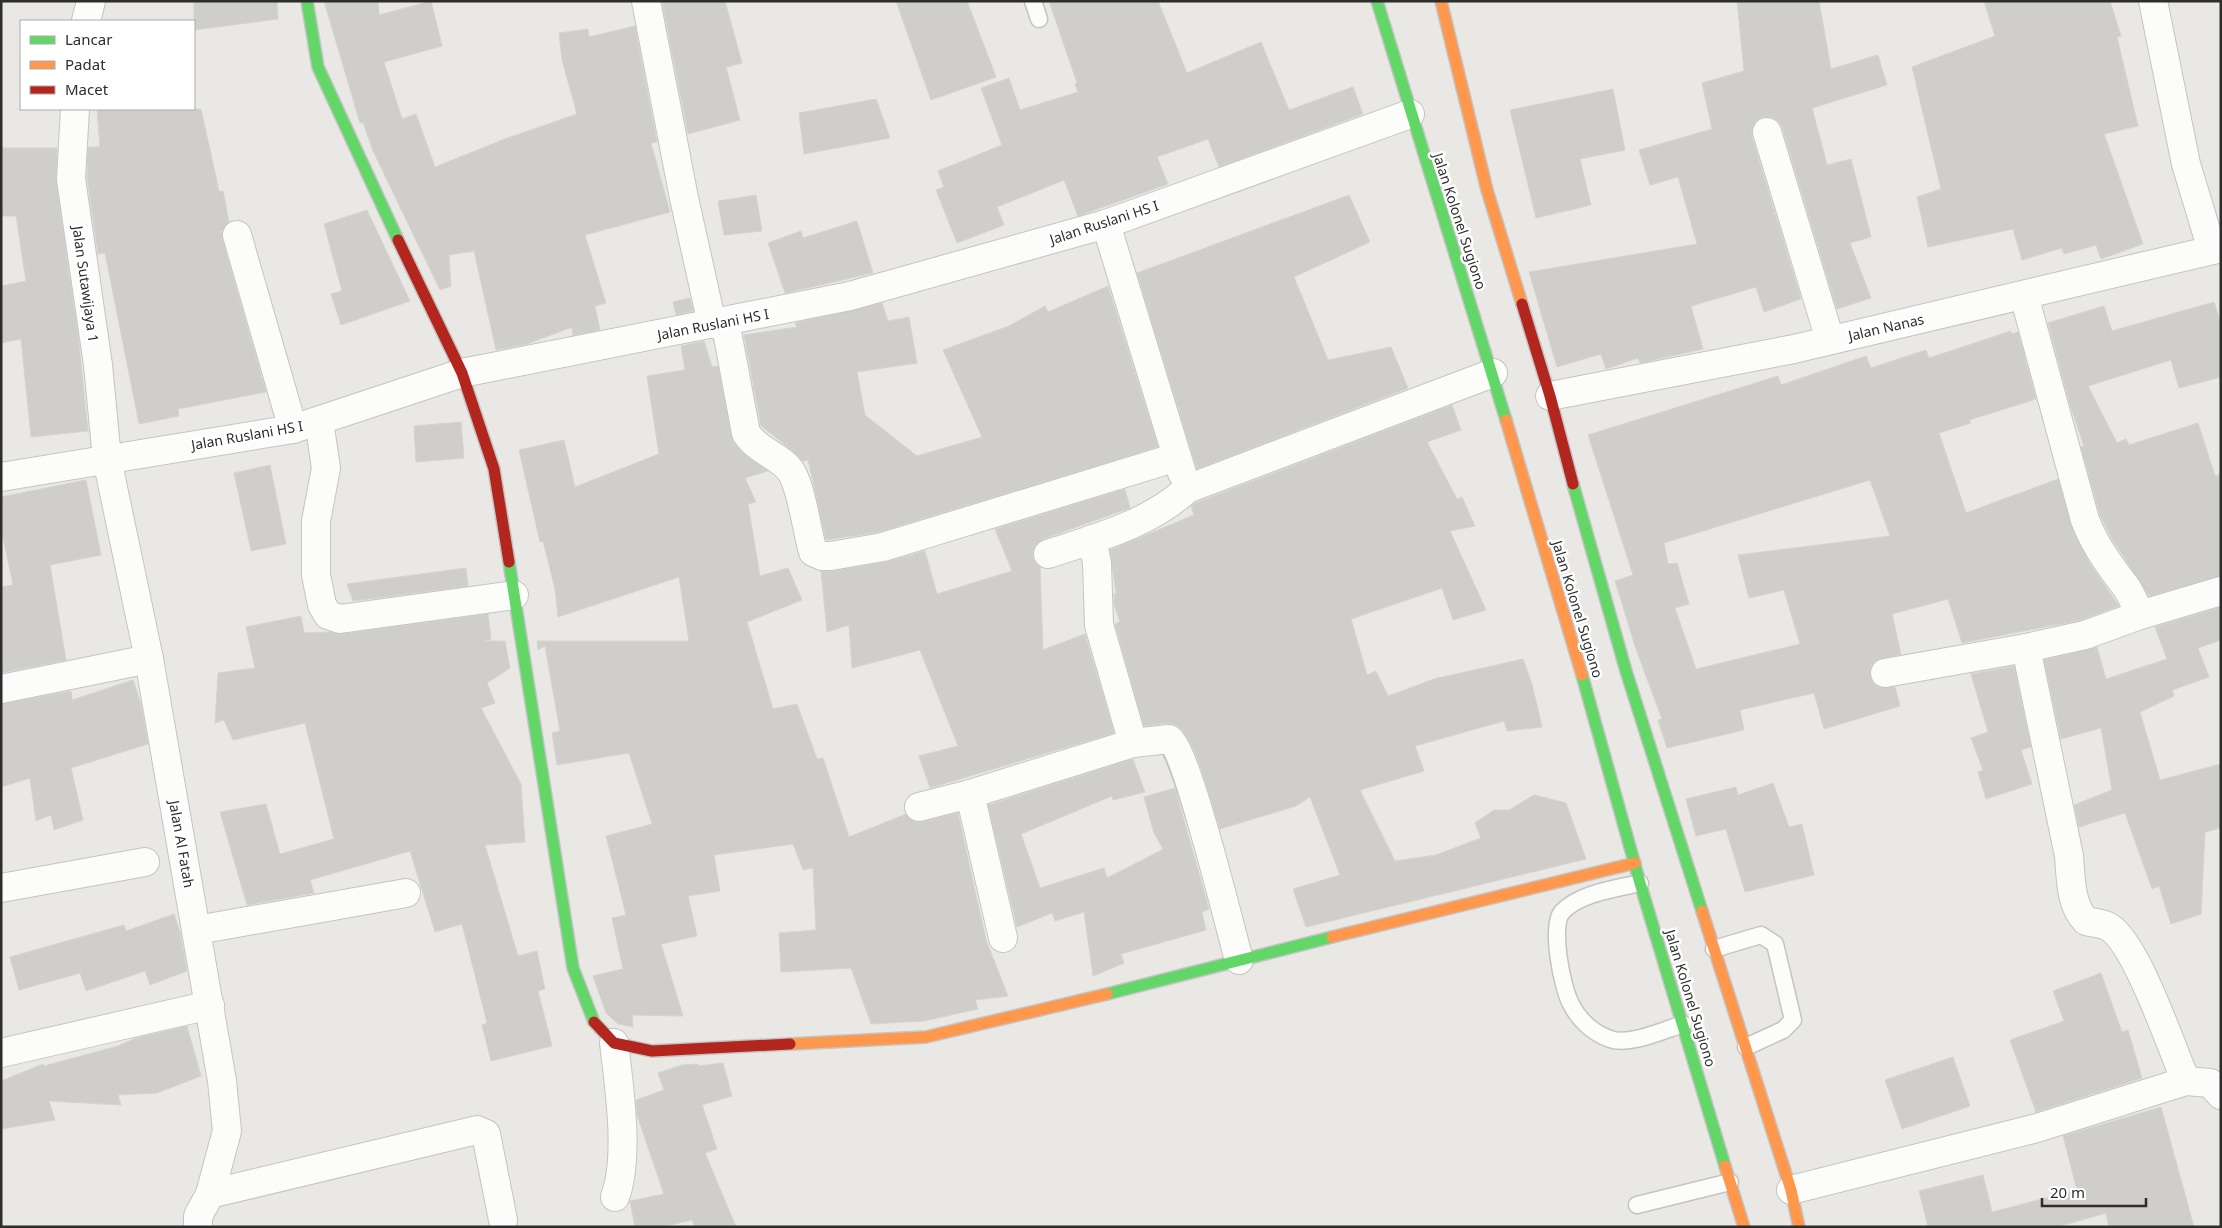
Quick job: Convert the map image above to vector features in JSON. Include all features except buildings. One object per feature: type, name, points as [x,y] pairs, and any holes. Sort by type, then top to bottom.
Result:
[{"type":"main road","points":[[307,1],[318,67],[462,374],[494,469],[572,968],[593,1021],[614,1043],[652,1051],[926,1037],[1040,1012],[1239,960],[1635,863]]},
{"type":"main road","name":"Jalan Kolonel Sugiono","points":[[1377,1],[1410,114],[1493,373],[1572,637],[1640,883],[1744,1227]]},
{"type":"main road","name":"Jalan Kolonel Sugiono","points":[[1440,1],[1487,190],[1550,396],[1589,547],[1626,672],[1791,1190],[1799,1227]]},
{"type":"street","points":[[86,20],[91,1]]},
{"type":"street","points":[[646,1],[684,198],[746,432],[753,444],[777,459],[791,472],[813,552],[817,555],[831,556],[883,547],[1177,457]]},
{"type":"street","points":[[2154,1],[2186,164],[2216,249]]},
{"type":"street","name":"Jalan Sutawijaya 1","points":[[75,110],[71,179],[98,365],[107,459]]},
{"type":"street","name":"Jalan Ruslani HS I","points":[[1,477],[293,429],[462,374],[850,296],[1106,224],[1410,114]]},
{"type":"street","points":[[1767,132],[1830,340]]},
{"type":"street","points":[[1106,224],[1187,489]]},
{"type":"street","points":[[237,235],[293,429]]},
{"type":"street","name":"Jalan Nanas","points":[[1550,396],[1830,340],[2216,249]]},
{"type":"street","points":[[2024,295],[2086,520],[2098,548],[2119,580],[2127,588],[2140,616]]},
{"type":"street","points":[[1048,554],[1092,539],[1164,509],[1187,489],[1493,373]]},
{"type":"street","points":[[319,421],[326,468],[316,520],[316,575],[322,605],[328,615],[340,619],[514,595]]},
{"type":"street","name":"Jalan Al Fatah","points":[[107,459],[149,659],[197,930],[199,1007],[222,1080],[227,1131],[210,1194],[198,1216],[198,1227]]},
{"type":"street","points":[[1092,539],[1098,563],[1099,625],[1132,743]]},
{"type":"street","points":[[1885,674],[2085,635],[2221,591]]},
{"type":"street","points":[[2026,648],[2069,856],[2072,891],[2078,910],[2086,921],[2108,926],[2121,937],[2156,1003],[2170,1044],[2186,1081]]},
{"type":"street","points":[[1,689],[149,659]]},
{"type":"street","points":[[918,807],[970,794],[1132,743],[1169,739],[1176,747],[1188,777],[1239,960]]},
{"type":"street","points":[[970,794],[1003,938]]},
{"type":"street","points":[[1,888],[145,862]]},
{"type":"street","points":[[197,930],[406,893]]},
{"type":"street","points":[[1,1053],[199,1007]]},
{"type":"street","points":[[614,1043],[623,1123],[620,1184],[615,1197]]},
{"type":"street","points":[[1791,1190],[2037,1128],[2186,1081],[2210,1083],[2221,1095]]},
{"type":"street","points":[[210,1194],[477,1130],[486,1134],[502,1220]]},
{"type":"lane","points":[[1033,1],[1039,19]]},
{"type":"lane","points":[[1640,883],[1590,896],[1568,907],[1561,914],[1556,923],[1561,971],[1571,1004],[1589,1028],[1611,1040],[1642,1038],[1683,1024]]},
{"type":"lane","points":[[1714,949],[1761,935],[1775,944],[1793,1020],[1783,1030],[1746,1046]]},
{"type":"lane","points":[[1637,1205],[1730,1182]]},
{"type":"traffic: fast","points":[[307,1],[318,67],[398,240]]},
{"type":"traffic: fast","points":[[1377,1],[1506,420]]},
{"type":"traffic: fast","points":[[1573,484],[1626,671],[1702,911]]},
{"type":"traffic: fast","points":[[509,562],[573,968],[594,1022]]},
{"type":"traffic: fast","points":[[1582,675],[1640,883],[1725,1166]]},
{"type":"traffic: fast","points":[[1107,994],[1332,937]]},
{"type":"traffic: slow","points":[[1441,1],[1487,190],[1522,304]]},
{"type":"traffic: slow","points":[[1506,420],[1582,675]]},
{"type":"traffic: slow","points":[[1332,937],[1635,863]]},
{"type":"traffic: slow","points":[[1702,911],[1791,1190],[1799,1227]]},
{"type":"traffic: slow","points":[[790,1044],[926,1037],[1107,994]]},
{"type":"traffic: slow","points":[[1725,1166],[1744,1227]]},
{"type":"traffic: jam","points":[[398,240],[462,373],[494,469],[509,562]]},
{"type":"traffic: jam","points":[[1522,304],[1550,396],[1573,484]]},
{"type":"traffic: jam","points":[[594,1022],[614,1043],[652,1051],[790,1044]]}]
